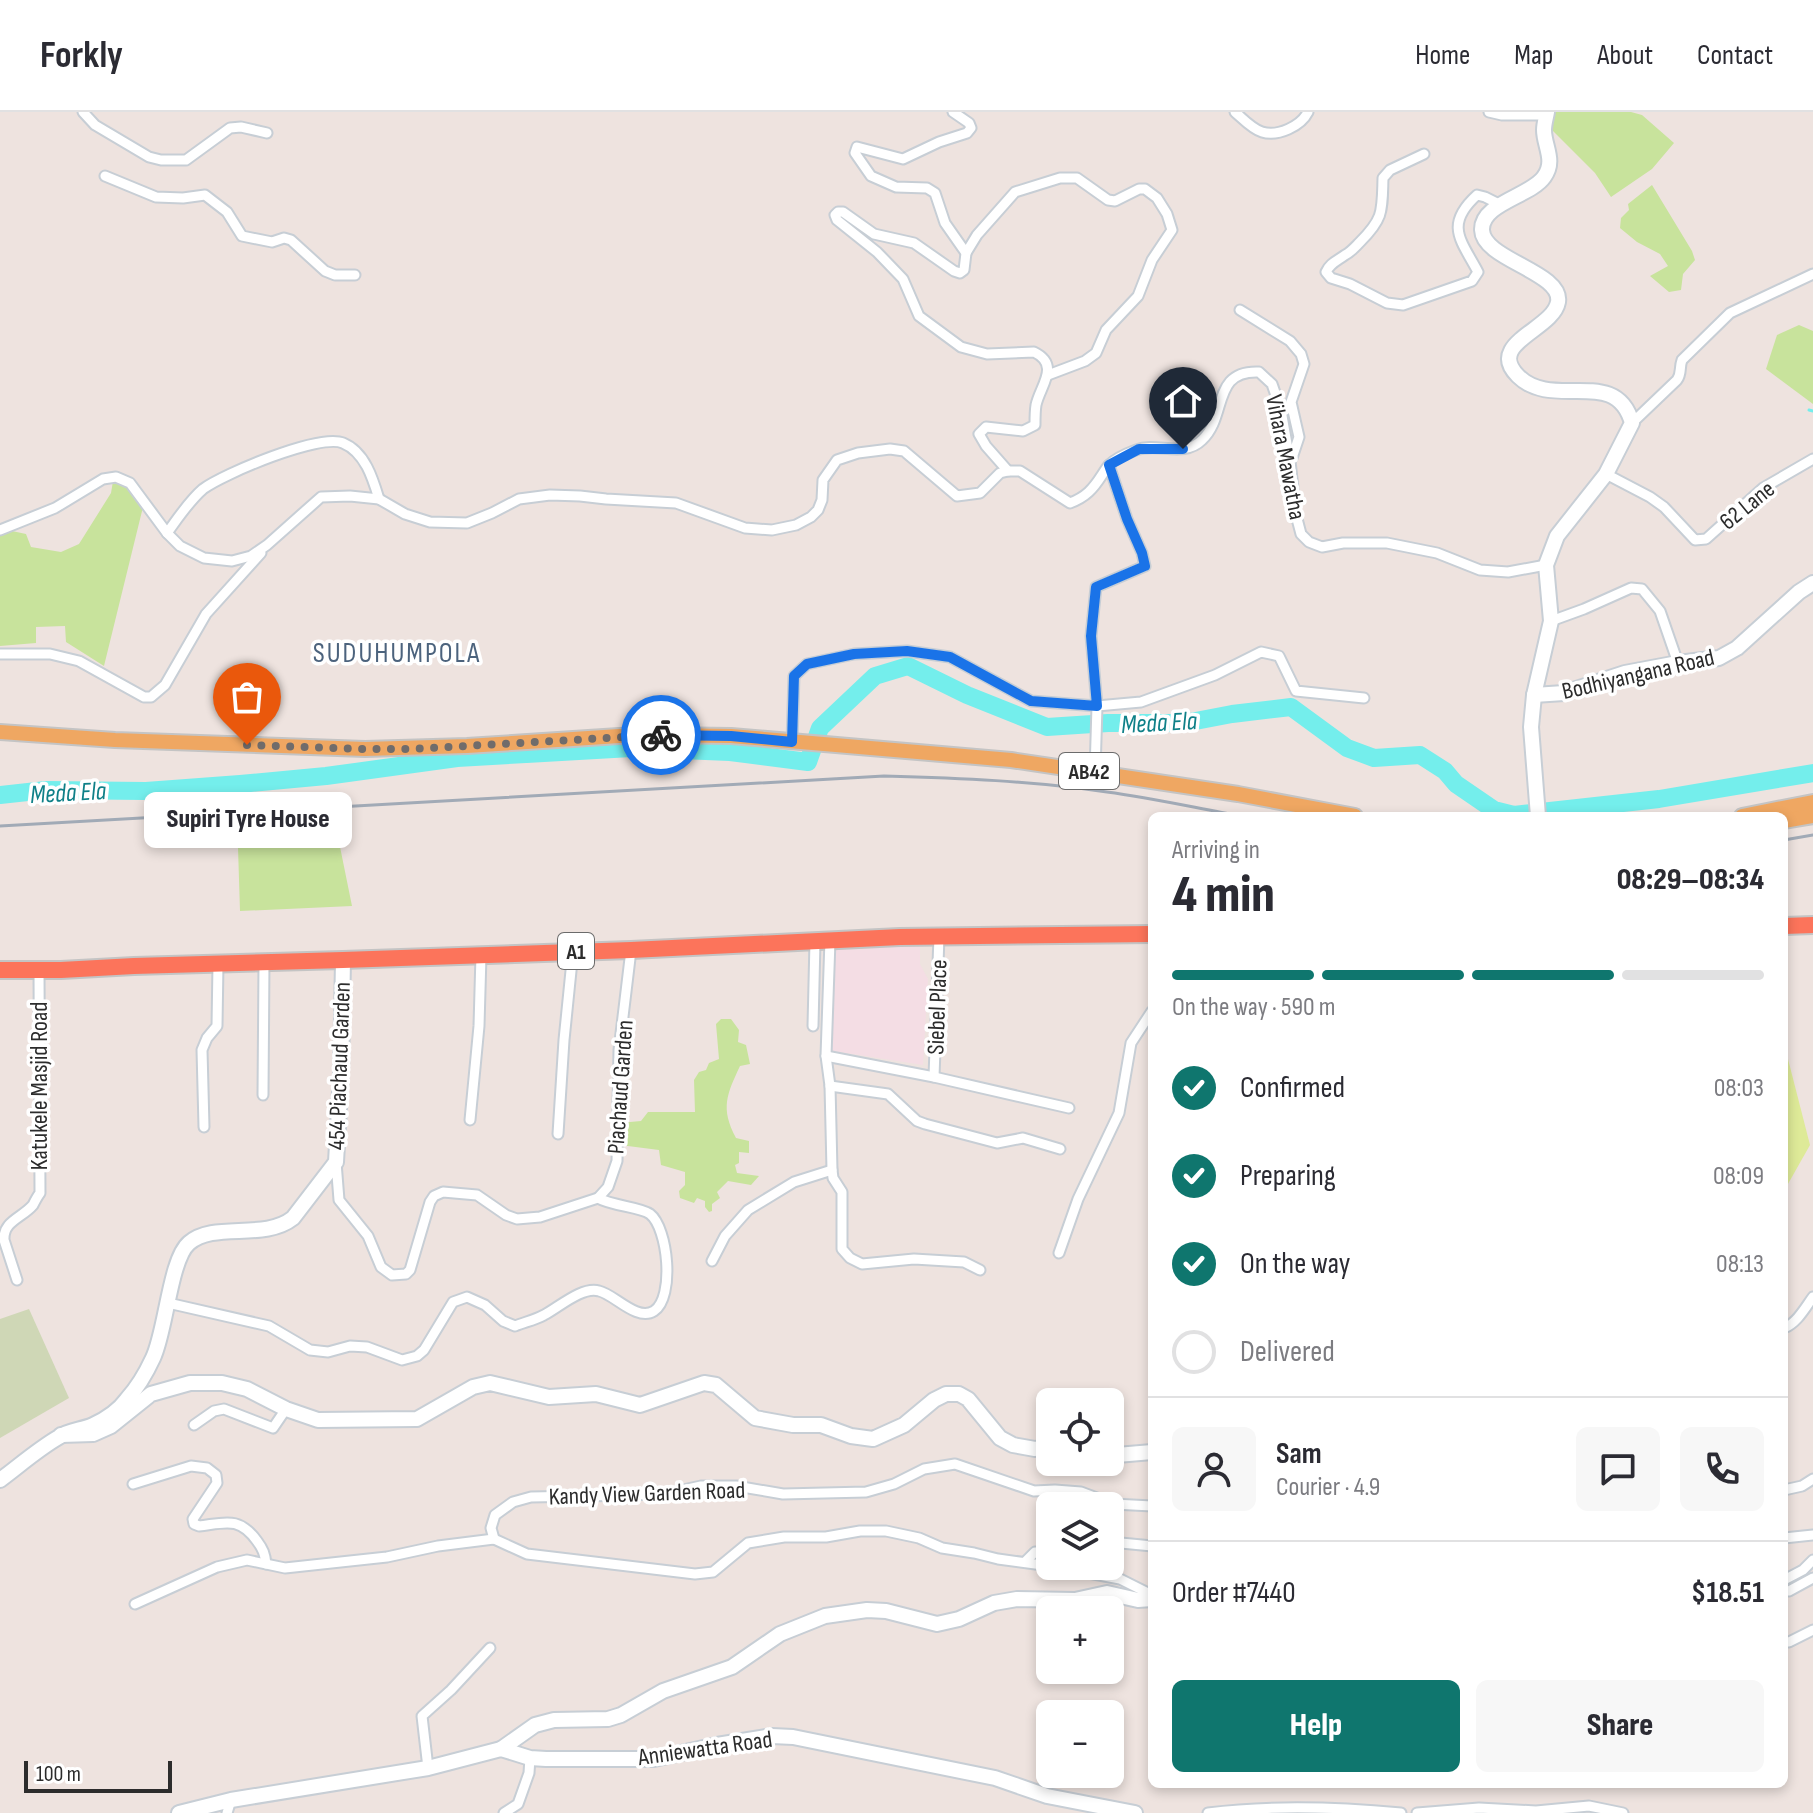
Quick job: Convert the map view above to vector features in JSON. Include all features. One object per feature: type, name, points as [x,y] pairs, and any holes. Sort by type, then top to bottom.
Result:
[{"type":"highway","points":[[1788,926],[1813,925]]},
{"type":"highway","name":"A1","points":[[0,970],[631,950],[939,936],[1148,934]]},
{"type":"main road","name":"AB42","points":[[0,732],[129,741],[365,749],[439,748],[661,735],[731,736],[1011,760],[1238,794],[1334,812]]},
{"type":"main road","points":[[1762,812],[1813,802]]},
{"type":"main road","points":[[1788,820],[1813,816]]},
{"type":"street","points":[[83,112],[95,125],[149,157],[161,160],[186,160],[230,128],[241,127],[267,133]]},
{"type":"street","points":[[953,112],[969,123],[971,128],[967,133],[903,159],[857,147],[855,153],[871,176],[896,187],[927,188],[935,193],[945,223],[966,253]]},
{"type":"street","points":[[1235,112],[1259,132],[1272,133],[1297,125],[1307,117],[1308,112]]},
{"type":"street","points":[[1489,112],[1502,115],[1546,114],[1544,132],[1549,147],[1549,166],[1545,177],[1490,212],[1482,225],[1482,234],[1490,246],[1542,277],[1558,298],[1558,304],[1548,318],[1513,346],[1510,366],[1518,377],[1543,391],[1598,390],[1616,398],[1628,410],[1632,423]]},
{"type":"street","points":[[1424,154],[1390,170],[1383,178],[1378,221],[1349,253],[1329,265],[1326,272],[1331,278],[1387,303],[1403,305],[1472,281],[1478,272],[1460,243],[1457,223],[1464,209],[1477,195],[1501,205]]},
{"type":"street","points":[[105,176],[156,197],[205,195],[227,212],[242,236],[272,242],[284,238],[291,240],[325,271],[335,275],[355,275]]},
{"type":"street","points":[[0,654],[50,654],[79,661],[144,697],[151,697],[165,685],[206,614],[267,545],[321,497],[379,499],[405,514],[430,522],[467,523],[519,499],[550,495],[676,503],[745,528],[772,530],[796,525],[818,510],[823,480],[837,460],[858,453],[890,449],[904,451],[957,496],[980,493],[1000,473],[1008,471],[979,434],[986,427],[1023,431],[1035,425],[1036,402],[1048,375],[1047,366],[1041,356],[1034,352],[987,354],[961,347],[919,316],[903,279],[877,252],[837,220],[835,215],[838,212],[843,212],[874,234],[914,243],[960,273],[964,270],[966,253],[977,235],[1015,192],[1060,178],[1077,178],[1108,200],[1115,201],[1139,189],[1145,189],[1157,198],[1172,230],[1152,260],[1138,296],[1106,330],[1096,353],[1085,361],[1048,375]]},
{"type":"street","points":[[1538,812],[1531,727],[1534,695],[1551,621],[1546,565],[1557,536],[1606,474],[1632,423],[1677,380],[1681,374],[1682,360],[1730,313],[1813,274]]},
{"type":"street","points":[[1240,310],[1290,341],[1301,354],[1304,364],[1291,402],[1299,437],[1290,461]]},
{"type":"street","name":"Vihara Mawatha","points":[[1008,471],[1020,471],[1070,503],[1083,498],[1109,465],[1139,449],[1183,449],[1200,443],[1211,429],[1227,382],[1243,371],[1259,372],[1272,384],[1281,410],[1296,515],[1301,534],[1309,542],[1322,547],[1343,543],[1387,543],[1437,553],[1480,570],[1508,572],[1546,565]]},
{"type":"street","points":[[167,533],[205,488],[247,467],[303,445],[324,441],[343,442],[357,453],[370,470],[379,499]]},
{"type":"street","name":"62 Lane","points":[[1606,474],[1664,507],[1695,540],[1706,539],[1763,488],[1813,459]]},
{"type":"street","points":[[1095,772],[1097,706],[1091,636],[1096,587],[1145,566],[1109,465]]},
{"type":"street","points":[[0,530],[55,508],[103,479],[116,477],[130,483],[180,546],[204,558],[232,561],[251,556],[267,545]]},
{"type":"street","name":"Bodhiyangana Road","points":[[1534,695],[1564,693],[1625,673],[1719,658],[1737,648],[1813,583]]},
{"type":"street","points":[[1551,621],[1631,588],[1642,589],[1660,611],[1678,663]]},
{"type":"street","points":[[796,742],[794,676],[807,664],[854,654],[907,651],[950,657],[1031,701],[1097,706],[1141,702],[1215,675],[1261,652],[1279,656],[1296,691],[1364,698]]},
{"type":"street","name":"Siebel Place","points":[[934,1077],[939,936]]},
{"type":"street","points":[[813,1026],[822,940]]},
{"type":"street","points":[[822,940],[832,1170],[833,1178],[842,1192],[842,1249],[862,1264],[914,1259],[964,1262],[980,1270]]},
{"type":"street","name":"Piachaud Garden","points":[[598,1198],[608,1187],[617,1161],[619,1050],[631,950]]},
{"type":"street","points":[[558,1134],[573,951]]},
{"type":"street","points":[[470,1120],[479,1026],[481,955]]},
{"type":"street","name":"454 Piachaud Garden","points":[[61,1435],[94,1424],[114,1412],[127,1399],[154,1357],[177,1260],[191,1240],[210,1233],[243,1232],[283,1225],[293,1218],[336,1162],[343,960]]},
{"type":"street","points":[[263,1095],[264,962]]},
{"type":"street","points":[[204,1127],[202,1050],[217,1026],[218,964]]},
{"type":"street","name":"Katukele Masjid Road","points":[[17,1280],[4,1233],[7,1226],[32,1206],[40,1193],[39,970]]},
{"type":"street","points":[[1059,1253],[1078,1199],[1119,1113],[1131,1043],[1148,1017]]},
{"type":"street","name":"Siebel Place","points":[[826,1056],[1069,1108]]},
{"type":"street","points":[[830,1086],[888,1094],[917,1121],[925,1124],[997,1143],[1023,1138],[1060,1149]]},
{"type":"street","points":[[168,1303],[269,1326],[310,1350],[328,1352],[350,1346],[367,1347],[402,1360],[417,1356],[424,1350],[453,1302],[467,1297],[485,1305],[503,1321],[515,1326],[541,1317],[587,1290],[600,1291],[635,1312],[655,1310],[666,1294],[666,1259],[660,1225],[648,1212],[608,1204],[598,1198],[540,1217],[517,1219],[477,1195],[443,1192],[430,1202],[410,1270],[406,1274],[392,1275],[381,1267],[368,1236],[339,1200],[336,1162]]},
{"type":"street","points":[[712,1261],[725,1236],[748,1210],[794,1182],[832,1170]]},
{"type":"street","points":[[1788,1327],[1813,1297]]},
{"type":"street","points":[[0,1480],[61,1435],[93,1434],[111,1426],[151,1394],[190,1383],[222,1383],[247,1389],[286,1409],[318,1420],[417,1419],[473,1387],[490,1383],[549,1397],[596,1394],[640,1405],[704,1383],[716,1385],[755,1418],[793,1425],[821,1425],[851,1436],[873,1439],[904,1425],[934,1400],[946,1394],[959,1394],[968,1399],[1000,1438],[1013,1445],[1036,1449]]},
{"type":"street","points":[[194,1425],[214,1411],[224,1409],[273,1428],[286,1409]]},
{"type":"street","points":[[1124,1454],[1148,1452]]},
{"type":"street","name":"Kandy View Garden Road","points":[[494,1539],[491,1528],[495,1515],[513,1502],[531,1497],[635,1495],[701,1486],[736,1486],[783,1494],[866,1492],[894,1484],[924,1469],[955,1464],[1034,1491],[1081,1492],[1113,1504],[1148,1506]]},
{"type":"street","points":[[133,1484],[191,1466],[207,1468],[216,1475],[217,1483],[193,1519],[194,1524],[234,1522],[248,1528],[265,1552],[266,1564]]},
{"type":"street","points":[[1788,1489],[1813,1479]]},
{"type":"street","points":[[135,1604],[217,1567],[247,1560],[285,1568],[387,1557],[494,1539],[527,1554],[695,1574],[713,1572],[748,1543],[784,1537],[826,1537],[860,1531],[886,1531],[919,1538],[942,1548],[1036,1564]]},
{"type":"street","points":[[1788,1538],[1813,1535]]},
{"type":"street","points":[[1124,1543],[1148,1546]]},
{"type":"street","points":[[1025,1562],[1036,1552]]},
{"type":"street","points":[[1788,1578],[1813,1560]]},
{"type":"street","points":[[1788,1591],[1813,1578]]},
{"type":"street","points":[[1122,1580],[1148,1595]]},
{"type":"street","points":[[179,1813],[229,1807],[428,1768],[501,1749],[535,1725],[554,1720],[608,1719],[663,1691],[732,1667],[780,1634],[825,1616],[867,1610],[886,1611],[937,1624],[959,1619],[994,1603],[1017,1599],[1075,1600],[1107,1593],[1138,1600],[1148,1598]]},
{"type":"street","points":[[1788,1642],[1813,1630]]},
{"type":"street","points":[[428,1768],[422,1716],[490,1648]]},
{"type":"street","name":"Anniewatta Road","points":[[501,1749],[530,1758],[654,1759],[772,1736],[793,1737],[995,1778],[1047,1796],[1135,1813]]},
{"type":"street","points":[[504,1813],[521,1808],[530,1758]]},
{"type":"street","points":[[1417,1813],[1479,1808],[1536,1811],[1589,1806],[1623,1813]]},
{"type":"street","points":[[1208,1813],[1293,1808],[1401,1813]]},
{"type":"shaded area","points":[[920,940],[920,964],[928,979],[923,1065],[828,1052],[835,949]]},
{"type":"green space","points":[[1553,112],[1631,112],[1642,115],[1674,143],[1652,169],[1611,197],[1595,173],[1549,127]]},
{"type":"green space","points":[[1652,185],[1695,260],[1683,274],[1681,290],[1669,292],[1650,276],[1668,266],[1660,254],[1637,242],[1620,228],[1621,218],[1629,210],[1628,204]]},
{"type":"green space","points":[[1799,325],[1813,331],[1813,404],[1766,369],[1777,335]]},
{"type":"green space","points":[[113,481],[134,489],[143,507],[104,666],[66,642],[65,626],[36,627],[36,643],[0,646],[0,533],[12,531],[26,534],[31,547],[61,552],[79,544],[111,493]]},
{"type":"green space","points":[[295,813],[295,834],[337,832],[352,906],[240,911],[237,816]]},
{"type":"green space","points":[[721,1019],[731,1019],[739,1030],[738,1042],[746,1045],[750,1064],[740,1066],[727,1101],[728,1118],[736,1138],[749,1141],[749,1153],[739,1152],[739,1163],[735,1165],[737,1173],[759,1176],[751,1185],[728,1181],[717,1192],[720,1198],[712,1204],[712,1211],[709,1212],[705,1201],[697,1198],[694,1203],[680,1198],[679,1191],[685,1185],[685,1172],[661,1165],[659,1150],[620,1145],[619,1123],[641,1121],[648,1112],[695,1112],[694,1080],[709,1063],[719,1059],[716,1024]]},
{"type":"green space","points":[[1788,1059],[1810,1145],[1788,1184]]},
{"type":"green space","points":[[29,1309],[69,1398],[0,1438],[0,1319]]},
{"type":"waterway","points":[[1809,410],[1813,411]]},
{"type":"waterway","name":"Meda Ela","points":[[0,795],[46,790],[146,791],[240,784],[457,758],[631,748],[730,752],[808,762],[820,728],[875,676],[908,666],[967,695],[1047,727],[1185,723],[1291,707],[1347,748],[1374,758],[1420,755],[1445,771],[1456,784],[1494,810],[1502,812]]},
{"type":"waterway","name":"Meda Ela","points":[[1541,812],[1659,799],[1813,773]]},
{"type":"railway","points":[[0,826],[884,776],[1079,788],[1220,812]]},
{"type":"railway","points":[[1788,839],[1813,835]]},
{"type":"way so far","points":[[247,745],[412,749],[661,735]]},
{"type":"place","name":"Supiri Tyre House","points":[[247,745]]},
{"type":"district","name":"SUDUHUMPOLA","points":[[397,652]]},
{"type":"route","points":[[661,735],[731,736],[792,742],[794,676],[807,664],[854,654],[907,651],[950,657],[1031,701],[1097,706],[1091,636],[1096,587],[1145,566],[1109,465],[1139,449],[1183,449]]}]
